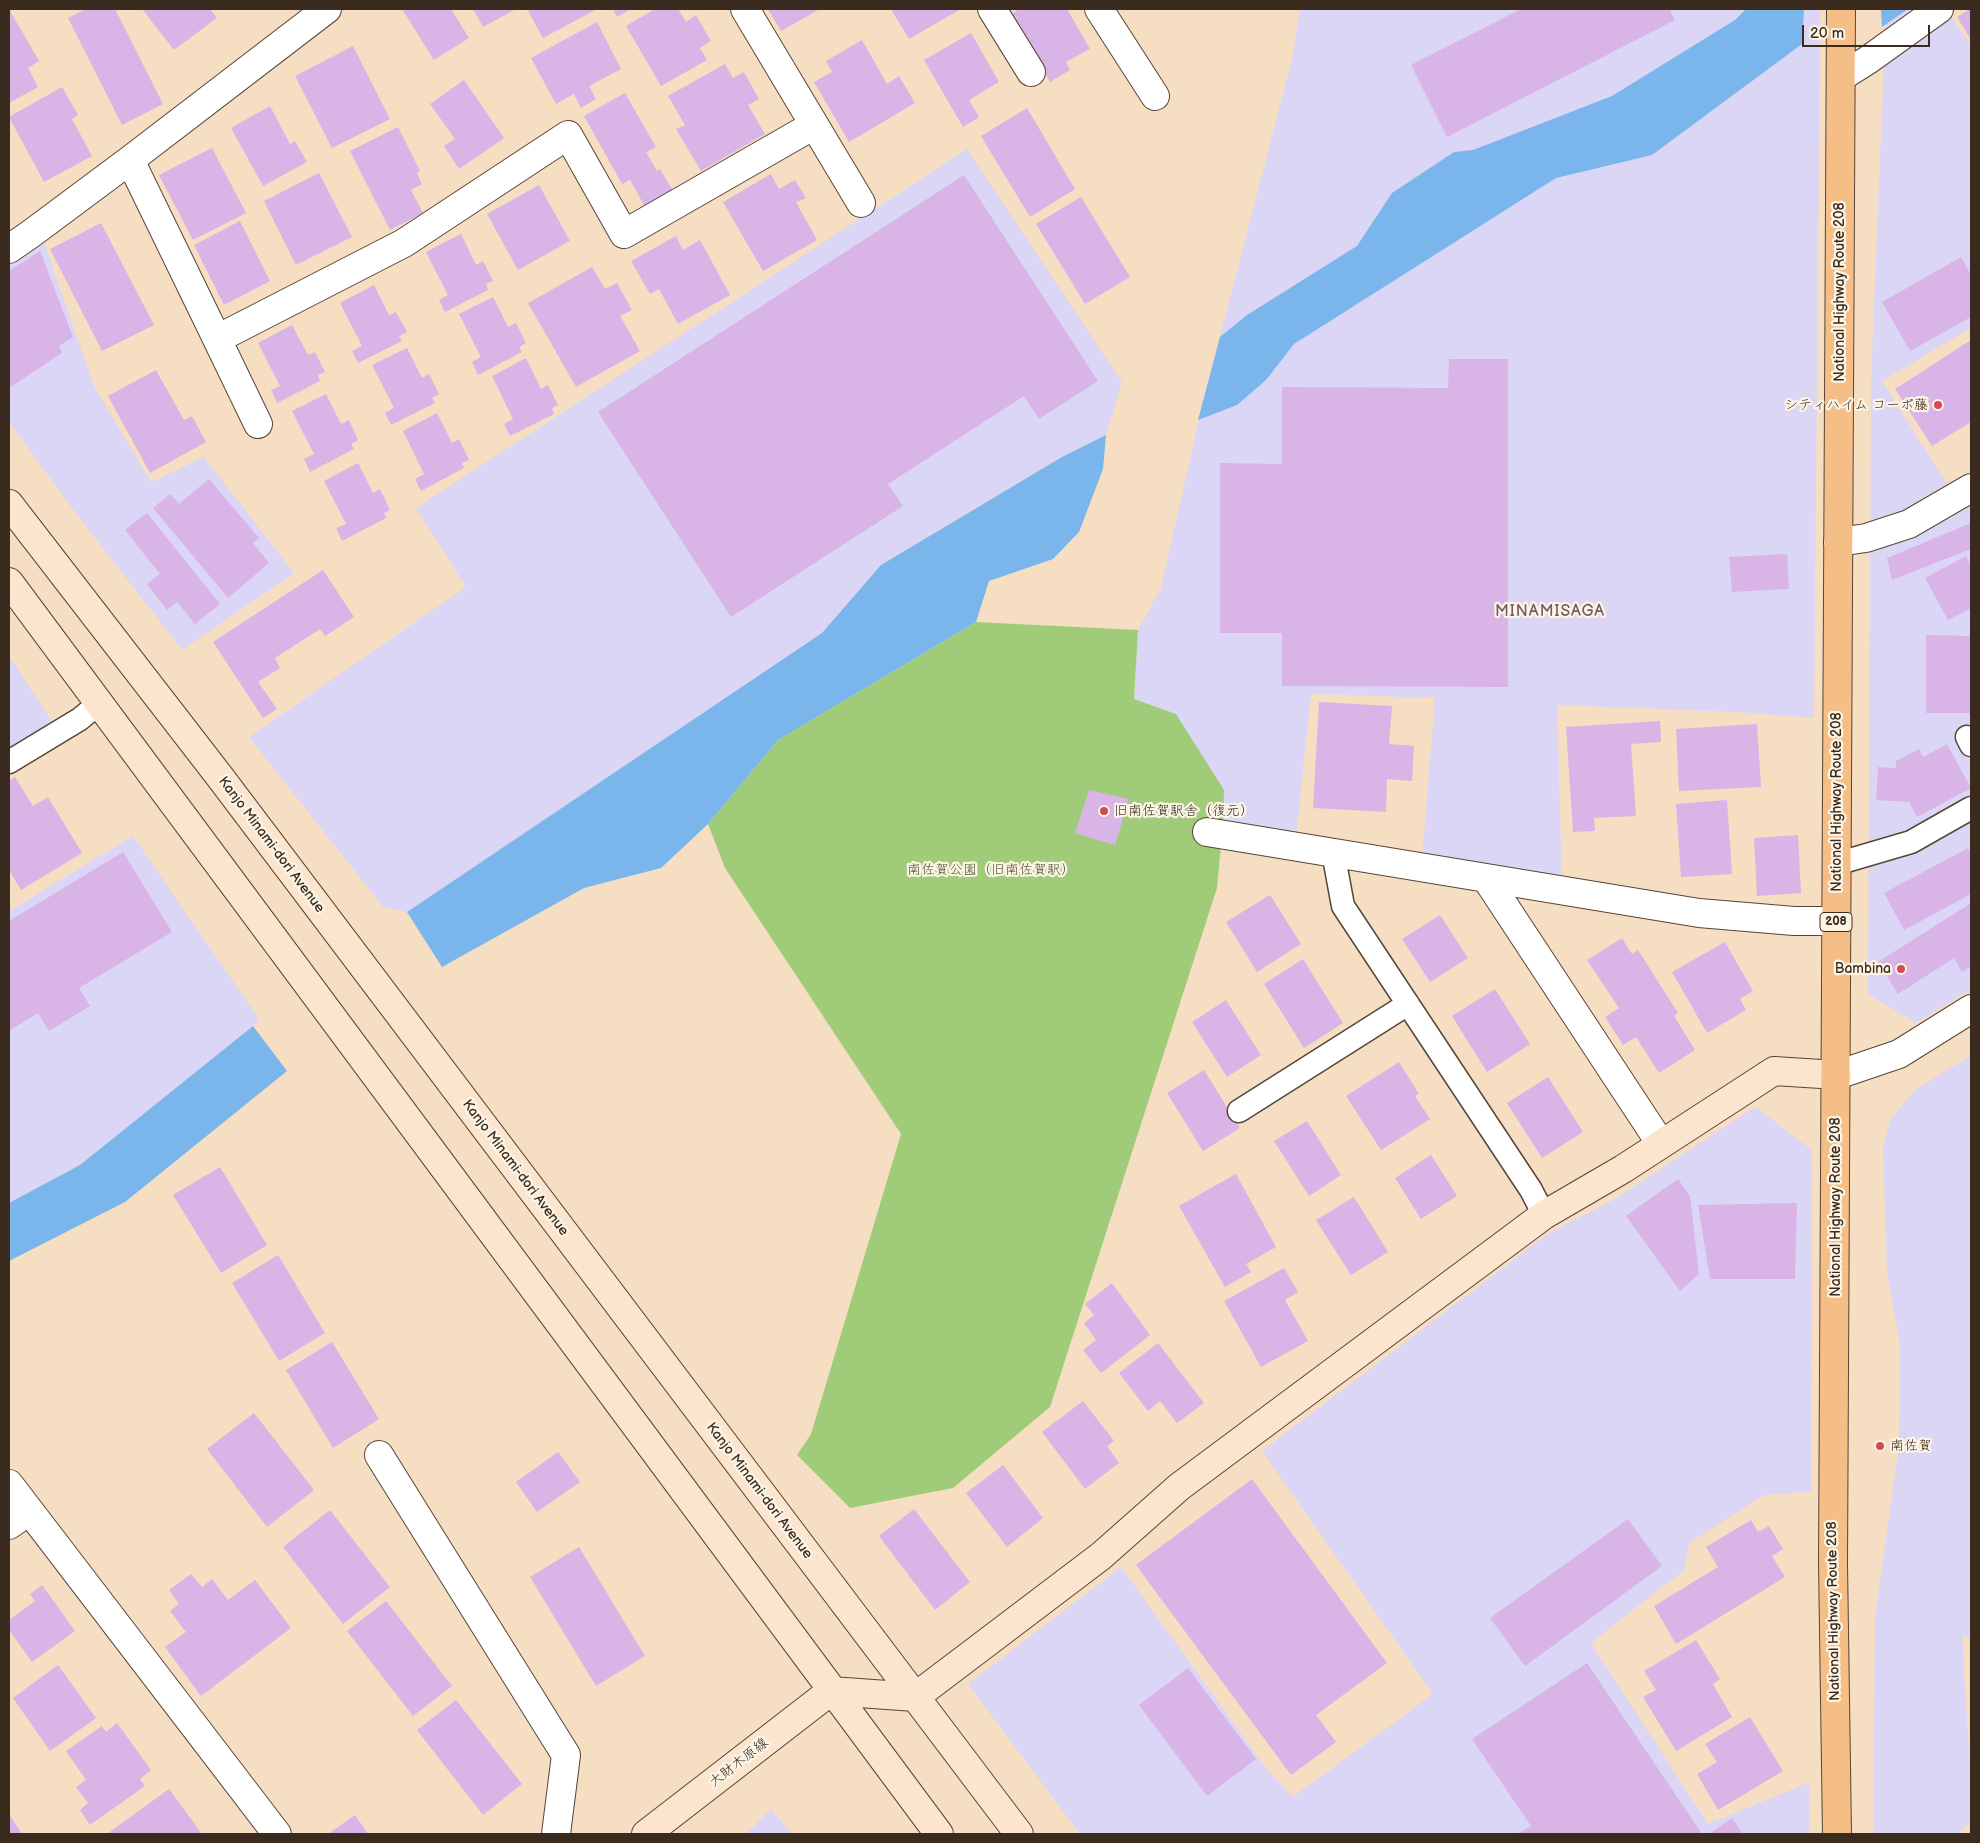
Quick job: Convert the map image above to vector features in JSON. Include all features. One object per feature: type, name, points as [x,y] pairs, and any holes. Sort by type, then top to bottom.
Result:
[{"type":"highway","name":"National Highway Route 208","points":[[1837,1834],[1833,1563],[1841,9]]},
{"type":"main road","name":"Kanjo Minami-dori Avenue","points":[[9,504],[226,785],[1019,1834]]},
{"type":"main road","points":[[9,582],[939,1834]]},
{"type":"main road","points":[[832,1691],[915,1697],[1101,1556],[1179,1487],[1544,1215],[1623,1169],[1774,1071],[1836,1075]]},
{"type":"main road","name":"大財木原線","points":[[646,1834],[832,1691]]},
{"type":"street","points":[[9,249],[130,160],[327,9]]},
{"type":"street","points":[[745,9],[860,203]]},
{"type":"street","points":[[992,9],[1031,72]]},
{"type":"street","points":[[1099,9],[1155,96]]},
{"type":"street","points":[[1841,77],[1939,9]]},
{"type":"street","points":[[217,339],[404,243],[568,135],[624,234],[814,125]]},
{"type":"street","points":[[130,160],[258,424]]},
{"type":"street","points":[[1838,542],[1866,538],[1910,524],[1971,488]]},
{"type":"street","points":[[1207,832],[1699,913],[1794,921],[1836,921]]},
{"type":"street","points":[[1486,878],[1661,1144]]},
{"type":"street","points":[[1836,1075],[1900,1054],[1971,1009]]},
{"type":"street","points":[[379,1455],[566,1755],[556,1834]]},
{"type":"street","points":[[9,1484],[19,1518],[277,1834]]},
{"type":"lane","points":[[9,762],[80,719],[98,704]]},
{"type":"lane","points":[[1836,864],[1912,842],[1971,808]]},
{"type":"lane","points":[[1333,852],[1343,906],[1531,1190],[1544,1215]]},
{"type":"lane","points":[[1238,1111],[1408,1004]]},
{"type":"shaded area","points":[[1300,9],[1820,9],[1814,718],[1737,712],[1557,705],[1562,882],[1422,859],[1435,698],[1311,694],[1296,838],[1223,825],[1134,699],[1138,630],[1161,588],[1202,406],[1292,59]]},
{"type":"shaded area","points":[[1886,9],[1946,9],[1971,46],[1971,328],[1882,381],[1947,484],[1971,474],[1971,989],[1916,1023],[1868,994],[1871,381]]},
{"type":"shaded area","points":[[967,149],[1122,382],[1106,435],[1062,457],[881,565],[822,633],[407,912],[383,907],[249,737],[466,587],[416,508]]},
{"type":"shaded area","points":[[42,237],[94,386],[151,482],[204,457],[294,573],[182,650],[72,508],[9,422],[9,259]]},
{"type":"shaded area","points":[[9,655],[56,728],[9,757]]},
{"type":"shaded area","points":[[133,836],[259,1019],[253,1026],[80,1165],[9,1203],[9,911]]},
{"type":"shaded area","points":[[1971,1055],[1971,1638],[1962,1635],[1971,1787],[1971,1821],[1957,1834],[1873,1834],[1875,1616],[1899,1446],[1900,1344],[1887,1273],[1883,1147],[1890,1120],[1915,1090]]},
{"type":"shaded area","points":[[1755,1107],[1812,1150],[1811,1492],[1764,1495],[1689,1543],[1684,1570],[1591,1643],[1708,1824],[1810,1782],[1809,1834],[1080,1834],[968,1684],[1121,1567],[1268,1771],[1293,1797],[1433,1694],[1262,1451],[1549,1233],[1613,1200]]},
{"type":"shaded area","points":[[771,1809],[792,1834],[746,1834]]},
{"type":"green space","name":"南佐賀公園（旧南佐賀駅）","points":[[976,622],[1138,630],[1134,699],[1176,714],[1224,790],[1217,888],[1050,1407],[953,1488],[850,1508],[797,1455],[811,1434],[901,1134],[725,868],[708,824],[778,740]]},
{"type":"water","points":[[1746,9],[1804,9],[1802,44],[1652,155],[1556,178],[1294,344],[1266,380],[1237,405],[1198,420],[1220,337],[1247,315],[1357,246],[1392,193],[1454,152],[1473,150],[1612,96],[1735,20]]},
{"type":"water","points":[[1881,9],[1908,9],[1882,27]]},
{"type":"water","points":[[1106,435],[1103,469],[1079,532],[1053,559],[989,581],[976,622],[778,740],[708,824],[661,868],[584,888],[442,967],[407,912],[822,633],[881,565],[1062,457]]},
{"type":"water","points":[[253,1026],[287,1071],[125,1202],[9,1261],[9,1203],[80,1165]]},
{"type":"building","points":[[9,9],[39,61],[28,68],[38,87],[9,103]]},
{"type":"building","points":[[86,9],[115,9],[163,104],[122,125],[68,18]]},
{"type":"building","points":[[142,9],[210,9],[217,18],[174,50]]},
{"type":"building","points":[[402,9],[451,9],[469,38],[434,60]]},
{"type":"building","points":[[473,9],[516,9],[483,27]]},
{"type":"building","points":[[533,9],[597,9],[543,38],[528,11]]},
{"type":"building","points":[[613,9],[631,9],[617,17]]},
{"type":"building","points":[[655,9],[678,9],[686,22],[696,15],[711,41],[700,48],[707,60],[661,86],[626,26]]},
{"type":"building","points":[[768,9],[820,9],[781,31]]},
{"type":"building","points":[[891,9],[961,9],[909,39]]},
{"type":"building","points":[[1020,9],[1067,9],[1090,49],[1066,62],[1070,70],[1050,82],[1011,14]]},
{"type":"building","points":[[1521,9],[1669,9],[1675,20],[1447,137],[1411,65]]},
{"type":"building","points":[[1971,9],[1971,40],[1957,17]]},
{"type":"building","points":[[597,22],[621,69],[589,86],[596,99],[581,108],[574,94],[556,104],[531,58]]},
{"type":"building","points":[[971,33],[999,82],[969,100],[979,117],[963,127],[924,60]]},
{"type":"building","points":[[862,40],[887,84],[899,76],[915,103],[849,142],[814,82],[832,72],[826,61]]},
{"type":"building","points":[[353,46],[390,119],[332,148],[295,76]]},
{"type":"building","points":[[725,64],[733,78],[744,72],[759,99],[748,105],[765,134],[701,171],[676,129],[685,125],[668,96]]},
{"type":"building","points":[[464,80],[504,138],[459,169],[444,146],[455,139],[430,104]]},
{"type":"building","points":[[62,87],[78,115],[72,119],[92,156],[44,182],[9,117]]},
{"type":"building","points":[[625,93],[656,147],[646,152],[657,171],[660,169],[673,191],[645,207],[630,180],[622,184],[584,116]]},
{"type":"building","points":[[270,106],[290,144],[295,141],[307,162],[263,186],[231,128]]},
{"type":"building","points":[[1027,108],[1075,189],[1030,217],[981,136]]},
{"type":"building","points":[[398,127],[420,171],[417,173],[422,184],[411,190],[423,213],[390,230],[350,151]]},
{"type":"building","points":[[212,148],[246,213],[193,240],[159,175]]},
{"type":"building","points":[[319,173],[352,237],[296,265],[264,201]]},
{"type":"building","points":[[771,174],[779,189],[795,180],[806,198],[796,202],[817,240],[763,271],[723,202]]},
{"type":"building","points":[[964,175],[1098,381],[1039,419],[1024,396],[888,484],[903,506],[731,617],[598,412]]},
{"type":"building","points":[[539,185],[570,241],[518,270],[487,214]]},
{"type":"building","points":[[1081,197],[1130,277],[1085,304],[1036,224]]},
{"type":"building","points":[[240,221],[270,281],[224,305],[194,245]]},
{"type":"building","points":[[101,223],[154,325],[102,351],[50,249]]},
{"type":"building","points":[[461,234],[476,265],[483,261],[493,281],[486,284],[488,290],[445,312],[439,300],[448,295],[426,252]]},
{"type":"building","points":[[676,236],[683,250],[700,240],[730,295],[678,324],[659,289],[650,294],[631,261]]},
{"type":"building","points":[[40,251],[73,337],[59,346],[62,353],[9,388],[9,271]]},
{"type":"building","points":[[1961,257],[1971,275],[1971,317],[1910,351],[1882,302]]},
{"type":"building","points":[[592,267],[605,289],[617,283],[632,310],[620,316],[640,351],[576,387],[528,303]]},
{"type":"building","points":[[374,285],[389,315],[396,312],[407,332],[399,336],[402,341],[358,363],[352,351],[362,346],[340,303]]},
{"type":"building","points":[[493,297],[508,327],[516,323],[526,343],[519,347],[522,352],[478,375],[472,362],[481,357],[459,314]]},
{"type":"building","points":[[292,325],[308,355],[315,352],[325,372],[318,375],[320,381],[277,403],[271,390],[280,386],[258,343]]},
{"type":"building","name":"シティハイム コーポ藤","points":[[1971,340],[1971,422],[1932,446],[1895,389]]},
{"type":"building","points":[[407,348],[422,378],[429,374],[439,394],[432,398],[435,403],[391,425],[385,413],[394,408],[372,365]]},
{"type":"building","points":[[526,358],[541,389],[548,385],[558,405],[552,408],[554,414],[510,436],[504,424],[513,419],[492,376]]},
{"type":"building","points":[[1449,359],[1508,359],[1508,687],[1282,686],[1282,633],[1220,633],[1220,463],[1282,464],[1282,387],[1448,388]]},
{"type":"building","points":[[156,370],[184,420],[192,416],[206,442],[150,473],[108,396]]},
{"type":"building","points":[[326,394],[341,424],[349,420],[358,440],[351,444],[354,449],[310,472],[304,459],[314,454],[292,411]]},
{"type":"building","points":[[437,413],[452,443],[459,439],[469,460],[462,463],[464,468],[421,491],[415,479],[424,474],[403,431]]},
{"type":"building","points":[[358,463],[373,493],[380,489],[390,510],[384,513],[386,518],[342,541],[336,528],[346,524],[324,481]]},
{"type":"building","points":[[209,479],[259,538],[253,543],[269,563],[228,598],[153,508],[170,494],[179,504]]},
{"type":"building","points":[[147,513],[220,604],[195,624],[177,602],[167,610],[147,584],[160,574],[125,530]]},
{"type":"building","points":[[1971,523],[1971,549],[1892,580],[1887,558]]},
{"type":"building","points":[[1787,554],[1789,589],[1732,592],[1729,557]]},
{"type":"building","points":[[1966,556],[1971,567],[1971,608],[1948,620],[1925,578]]},
{"type":"building","points":[[323,570],[354,617],[325,636],[320,629],[275,658],[280,668],[258,682],[277,709],[263,718],[213,642]]},
{"type":"building","points":[[1926,635],[1971,636],[1971,713],[1926,713]]},
{"type":"building","points":[[1319,702],[1392,706],[1389,744],[1414,746],[1412,781],[1387,779],[1386,812],[1313,808]]},
{"type":"building","points":[[1660,721],[1661,742],[1631,744],[1636,816],[1594,818],[1595,831],[1573,832],[1566,727]]},
{"type":"building","points":[[1757,724],[1761,787],[1679,791],[1676,729]]},
{"type":"building","points":[[1947,744],[1971,788],[1917,817],[1909,802],[1876,800],[1878,767],[1896,768],[1896,761],[1919,749],[1923,757]]},
{"type":"building","points":[[15,777],[33,806],[48,797],[82,853],[21,890],[9,870],[9,781]]},
{"type":"building","name":"旧南佐賀駅舎（復元）","points":[[1089,790],[1129,799],[1115,845],[1075,833]]},
{"type":"building","points":[[1727,800],[1732,874],[1681,877],[1676,804]]},
{"type":"building","points":[[1798,835],[1801,893],[1757,896],[1754,838]]},
{"type":"building","points":[[1968,848],[1971,854],[1971,894],[1904,930],[1884,893]]},
{"type":"building","points":[[123,852],[172,932],[79,988],[90,1006],[49,1031],[38,1013],[9,1031],[9,921]]},
{"type":"building","points":[[1270,895],[1301,944],[1257,972],[1226,922]]},
{"type":"building","points":[[1971,903],[1971,966],[1962,972],[1954,958],[1898,994],[1878,962]]},
{"type":"building","points":[[1440,915],[1468,958],[1430,982],[1402,939]]},
{"type":"building","points":[[1622,938],[1632,954],[1638,950],[1678,1013],[1674,1016],[1695,1050],[1659,1073],[1636,1037],[1623,1045],[1605,1017],[1619,1008],[1587,960]]},
{"type":"building","points":[[1725,942],[1753,991],[1740,999],[1746,1010],[1707,1033],[1672,972]]},
{"type":"building","points":[[1303,959],[1343,1023],[1304,1048],[1264,984]]},
{"type":"building","points":[[1495,989],[1530,1044],[1487,1072],[1452,1016]]},
{"type":"building","points":[[1226,1000],[1261,1055],[1227,1077],[1192,1022]]},
{"type":"building","points":[[1399,1062],[1419,1094],[1415,1096],[1430,1119],[1381,1150],[1346,1096]]},
{"type":"building","points":[[1204,1070],[1240,1128],[1203,1151],[1167,1093]]},
{"type":"building","points":[[1548,1077],[1583,1132],[1542,1158],[1507,1103]]},
{"type":"building","points":[[1307,1121],[1341,1175],[1309,1196],[1274,1141]]},
{"type":"building","points":[[1431,1155],[1457,1196],[1421,1219],[1395,1178]]},
{"type":"building","points":[[220,1167],[267,1245],[221,1273],[173,1195]]},
{"type":"building","points":[[1236,1174],[1276,1247],[1246,1264],[1251,1272],[1225,1287],[1179,1206]]},
{"type":"building","points":[[1678,1179],[1690,1196],[1699,1274],[1680,1291],[1626,1216]]},
{"type":"building","points":[[1354,1197],[1388,1252],[1351,1275],[1316,1220]]},
{"type":"building","points":[[1797,1203],[1795,1279],[1710,1279],[1698,1205]]},
{"type":"building","points":[[278,1255],[325,1333],[279,1361],[232,1283]]},
{"type":"building","points":[[1284,1268],[1298,1292],[1285,1300],[1308,1341],[1261,1367],[1224,1301]]},
{"type":"building","points":[[1112,1283],[1150,1335],[1101,1373],[1083,1350],[1096,1340],[1084,1323],[1094,1315],[1085,1304]]},
{"type":"building","points":[[332,1342],[379,1419],[333,1448],[286,1370]]},
{"type":"building","points":[[1158,1343],[1204,1403],[1177,1423],[1160,1401],[1148,1411],[1119,1373]]},
{"type":"building","points":[[1083,1401],[1114,1441],[1107,1446],[1119,1463],[1085,1489],[1042,1432]]},
{"type":"building","points":[[254,1413],[314,1490],[267,1527],[207,1449]]},
{"type":"building","points":[[558,1452],[580,1482],[537,1512],[516,1482]]},
{"type":"building","points":[[1003,1465],[1043,1518],[1007,1547],[966,1493]]},
{"type":"building","points":[[1252,1479],[1387,1663],[1316,1715],[1336,1742],[1291,1775],[1136,1565]]},
{"type":"building","points":[[914,1509],[970,1582],[935,1610],[879,1536]]},
{"type":"building","points":[[330,1510],[390,1587],[343,1624],[283,1547]]},
{"type":"building","points":[[1628,1519],[1662,1566],[1525,1666],[1490,1618]]},
{"type":"building","points":[[1751,1520],[1758,1532],[1769,1526],[1783,1549],[1772,1556],[1785,1577],[1676,1644],[1654,1606],[1718,1567],[1706,1547]]},
{"type":"building","points":[[579,1547],[645,1656],[596,1686],[530,1577]]},
{"type":"building","points":[[191,1574],[202,1587],[212,1579],[228,1600],[255,1580],[291,1628],[201,1696],[165,1647],[186,1632],[170,1611],[179,1604],[169,1590]]},
{"type":"building","points":[[42,1585],[75,1631],[32,1662],[9,1630],[9,1620],[35,1601],[30,1594]]},
{"type":"building","points":[[386,1601],[452,1686],[413,1716],[347,1631]]},
{"type":"building","points":[[1696,1640],[1720,1679],[1713,1684],[1732,1717],[1676,1751],[1643,1697],[1656,1690],[1644,1671]]},
{"type":"building","points":[[1587,1663],[1702,1834],[1519,1833],[1531,1826],[1472,1739]]},
{"type":"building","points":[[58,1665],[96,1718],[50,1751],[13,1698]]},
{"type":"building","points":[[1188,1668],[1256,1759],[1207,1796],[1139,1705]]},
{"type":"building","points":[[456,1700],[522,1784],[483,1815],[417,1730]]},
{"type":"building","points":[[1750,1717],[1783,1771],[1718,1810],[1697,1774],[1717,1762],[1705,1744]]},
{"type":"building","points":[[117,1723],[151,1770],[140,1779],[145,1786],[90,1825],[80,1810],[88,1803],[76,1787],[86,1780],[66,1751],[102,1726],[106,1732]]},
{"type":"building","points":[[169,1789],[202,1834],[107,1834]]},
{"type":"building","points":[[9,1814],[22,1834],[9,1834]]},
{"type":"building","points":[[355,1815],[368,1834],[328,1834]]},
{"type":"building","points":[[1732,1818],[1743,1834],[1709,1834]]},
{"type":"place","name":"シティハイム コーポ藤","points":[[1938,405]]},
{"type":"place","name":"旧南佐賀駅舎（復元）","points":[[1104,811]]},
{"type":"place","name":"Bambina","points":[[1901,969]]},
{"type":"place","name":"南佐賀","points":[[1880,1446]]},
{"type":"district","name":"MINAMISAGA","points":[[1550,612]]}]
